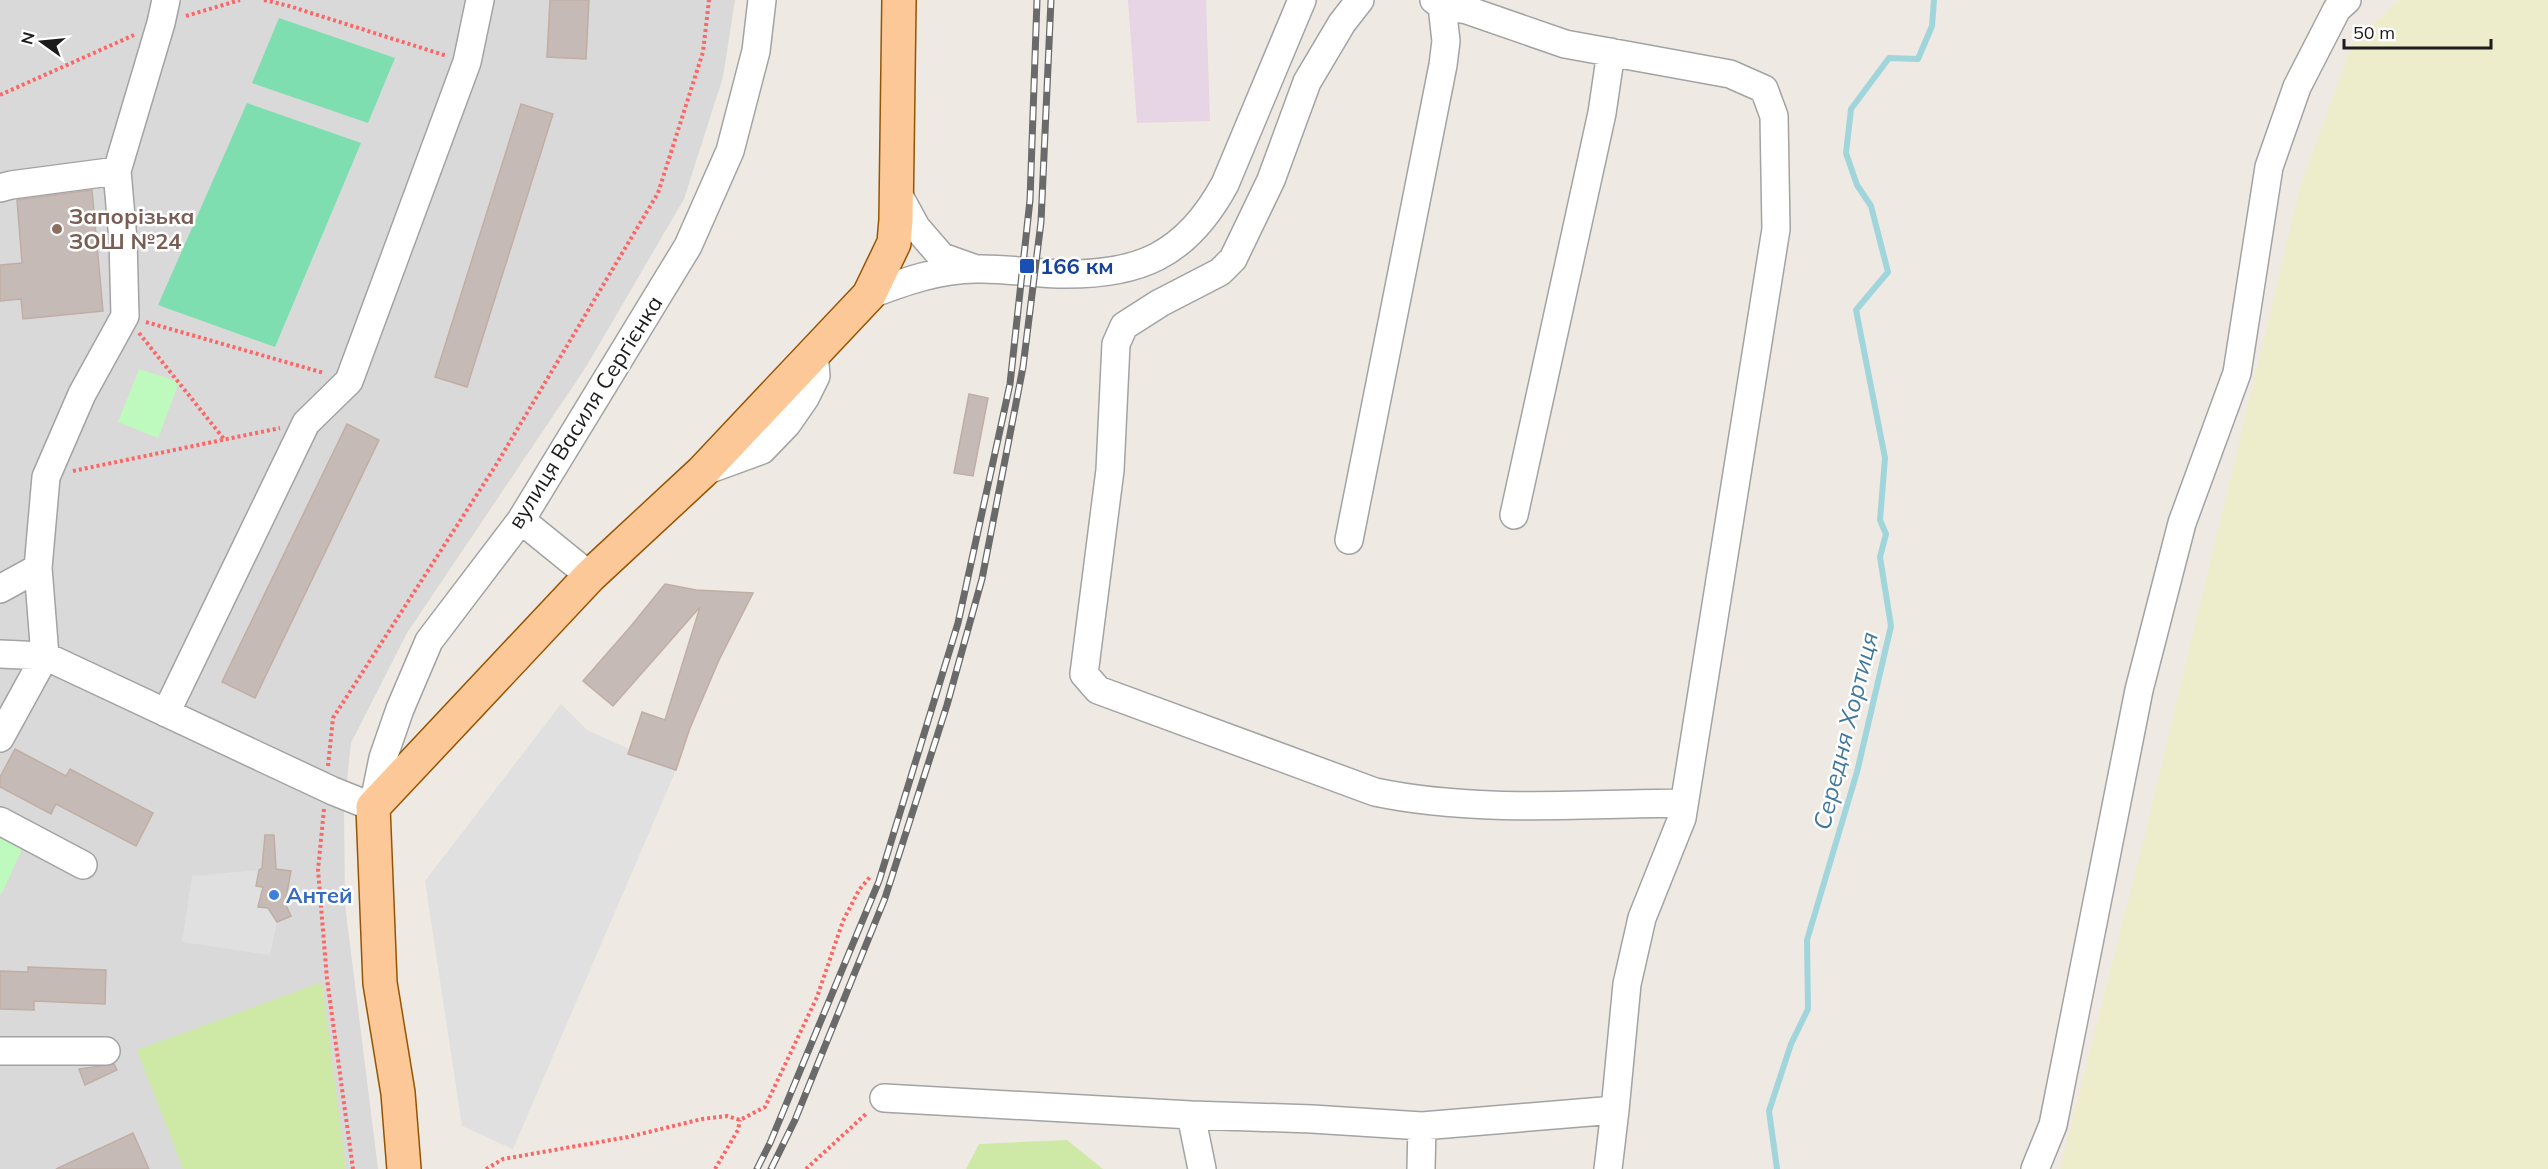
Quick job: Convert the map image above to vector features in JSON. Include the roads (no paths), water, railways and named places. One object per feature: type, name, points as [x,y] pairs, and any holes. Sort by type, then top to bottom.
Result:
[{"type":"main road","points":[[373,807],[414,760],[590,576],[702,472],[869,295],[894,243],[897,192],[899,0]]},
{"type":"main road","name":"вулиця Василя Сергієнка","points":[[373,807],[380,983],[398,1093],[404,1169]]},
{"type":"street","points":[[166,713],[306,423],[349,381],[467,62],[480,0]]},
{"type":"street","name":"вулиця Василя Сергієнка","points":[[373,807],[383,758],[400,708],[429,641],[521,520],[688,246],[730,151],[756,51],[762,0]]},
{"type":"street","points":[[869,295],[916,277],[974,268],[1059,274],[1126,270],[1169,251],[1198,226],[1214,205],[1225,184],[1302,0]]},
{"type":"street","points":[[1360,0],[1342,23],[1307,82],[1271,180],[1233,258],[1220,272],[1160,303],[1124,326],[1116,344],[1110,470],[1084,674],[1098,690],[1384,795],[1413,800],[1484,805],[1684,803]]},
{"type":"street","points":[[2036,1169],[2053,1125],[2139,690],[2182,524],[2237,373],[2269,167],[2297,87],[2337,9],[2347,0]]},
{"type":"street","points":[[1349,540],[1443,65],[1446,41],[1438,3],[1490,17],[1565,44],[1730,74],[1764,89],[1774,116],[1776,229],[1682,818],[1642,918],[1630,973],[1608,1169]]},
{"type":"street","points":[[0,738],[45,656],[38,568],[46,477],[82,394],[125,316],[123,240],[117,171],[163,12]]},
{"type":"street","points":[[1514,515],[1602,113],[1611,52]]},
{"type":"street","points":[[0,188],[117,171]]},
{"type":"street","points":[[897,192],[916,227],[942,256],[974,268]]},
{"type":"street","points":[[521,520],[590,576]]},
{"type":"street","points":[[0,590],[38,568]]},
{"type":"street","points":[[0,654],[45,656],[333,791],[373,807]]},
{"type":"street","points":[[0,821],[83,865]]},
{"type":"street","points":[[0,1051],[106,1051]]},
{"type":"street","points":[[884,1098],[1422,1126],[1615,1110]]},
{"type":"street","points":[[1191,1115],[1202,1169]]},
{"type":"street","points":[[1421,1169],[1422,1126]]},
{"type":"waterway","name":"Середня Хортиця","points":[[1777,1169],[1769,1111],[1791,1044],[1808,1009],[1807,940],[1857,772],[1891,626],[1880,557],[1886,534],[1880,520],[1885,458],[1856,310],[1888,272],[1871,206],[1857,185],[1846,153],[1851,109],[1889,58],[1918,59],[1932,26],[1934,0]]},
{"type":"railway","points":[[757,1169],[770,1143],[879,881],[958,623],[1010,384],[1030,200],[1037,0]]},
{"type":"railway","points":[[771,1169],[795,1120],[885,898],[947,705],[982,579],[1023,367],[1041,222],[1051,0]]},
{"type":"place","name":"Запорізька ЗОШ №24","points":[[57,229]]},
{"type":"place","name":"166 км","points":[[1027,266]]},
{"type":"place","name":"Антей","points":[[274,895]]}]
